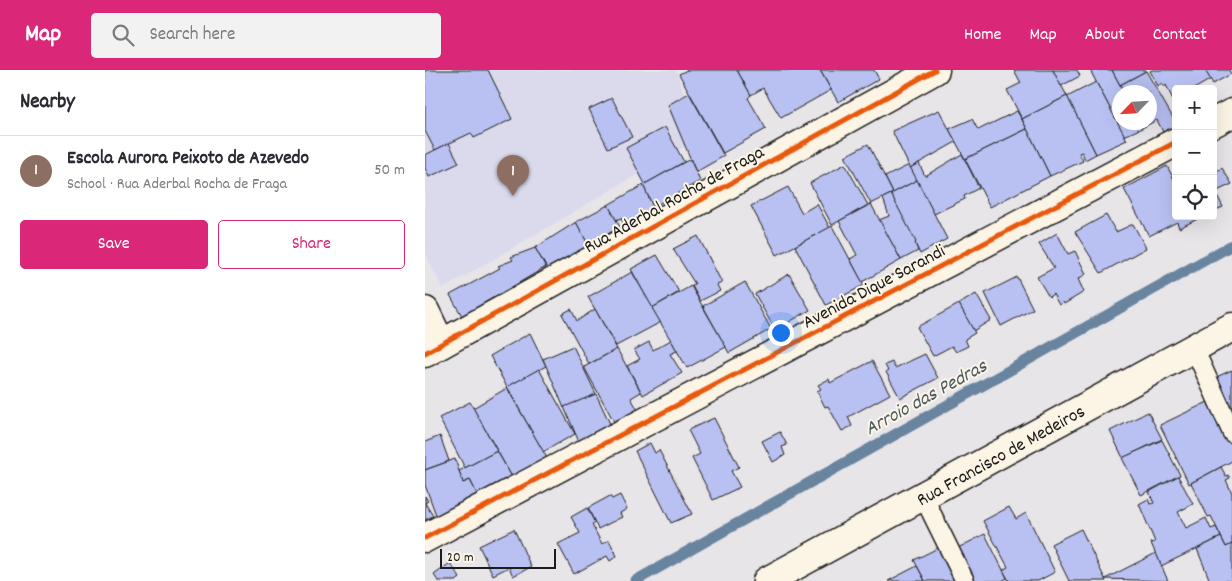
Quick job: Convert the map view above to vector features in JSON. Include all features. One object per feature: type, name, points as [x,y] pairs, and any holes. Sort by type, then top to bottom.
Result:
[{"type":"street","name":"Rua Aderbal Rocha de Fraga","points":[[433,348],[935,70]]},
{"type":"street","points":[[1217,121],[1232,113]]},
{"type":"street","name":"Avenida Dique Sarandi","points":[[425,538],[1172,144]]},
{"type":"street","points":[[425,311],[433,348]]},
{"type":"street","name":"Rua Francisco de Medeiros","points":[[767,581],[1232,327]]},
{"type":"lane","points":[[1193,348],[1232,433]]},
{"type":"lane","points":[[923,496],[965,581]]},
{"type":"shaded area","points":[[425,70],[676,70],[699,138],[443,289],[425,253]]},
{"type":"building","points":[[425,70],[488,70],[512,119],[474,138],[471,133],[435,150],[425,131]]},
{"type":"building","points":[[687,70],[737,70],[751,95],[748,98],[766,129],[723,153],[679,74]]},
{"type":"building","points":[[737,70],[820,70],[831,90],[781,118],[763,88],[751,95]]},
{"type":"building","points":[[820,70],[874,70],[879,79],[838,102]]},
{"type":"building","points":[[1014,70],[1053,70],[1067,96],[1022,119],[1007,90],[1021,83]]},
{"type":"building","points":[[1053,70],[1077,70],[1080,76],[1061,86]]},
{"type":"building","points":[[1090,70],[1112,70],[1120,85],[1112,85],[1112,113]]},
{"type":"building","points":[[1112,70],[1146,70],[1146,71],[1120,85]]},
{"type":"building","points":[[1205,70],[1211,79],[1201,85],[1172,85],[1172,98],[1166,85],[1164,87],[1162,83],[1158,86],[1150,71]]},
{"type":"building","points":[[1205,70],[1229,70],[1231,74],[1213,84]]},
{"type":"building","points":[[1146,71],[1154,85],[1120,85]]},
{"type":"building","points":[[1096,82],[1112,112],[1112,130],[1122,130],[1127,140],[1096,154],[1067,97]]},
{"type":"building","points":[[1157,90],[1172,116],[1172,128],[1163,132],[1157,120]]},
{"type":"building","points":[[689,93],[724,156],[696,172],[668,105]]},
{"type":"building","points":[[1067,96],[1096,154],[1085,160],[1082,152],[1079,153],[1083,161],[1050,176],[1022,119]]},
{"type":"building","points":[[612,98],[632,137],[608,148],[589,109]]},
{"type":"building","points":[[939,110],[956,142],[910,168],[892,131]]},
{"type":"building","points":[[1017,111],[1027,129],[965,159],[949,129],[972,119],[978,130]]},
{"type":"building","points":[[665,127],[684,162],[645,184],[626,148]]},
{"type":"building","points":[[1027,129],[1050,176],[990,207],[965,159]]},
{"type":"building","points":[[1121,130],[1138,130],[1124,136]]},
{"type":"building","points":[[449,143],[459,163],[429,177],[425,168],[425,155]]},
{"type":"building","points":[[868,144],[893,193],[871,204],[845,156]]},
{"type":"building","points":[[962,154],[979,188],[964,196],[965,199],[934,214],[910,168],[919,163],[925,176]]},
{"type":"building","points":[[690,159],[700,181],[653,207],[643,185]]},
{"type":"building","points":[[845,164],[868,205],[832,225],[810,183]]},
{"type":"building","points":[[909,165],[917,180],[893,193],[885,177]]},
{"type":"building","points":[[1167,166],[1172,175],[1172,220],[1196,220],[1179,228],[1177,222],[1149,236],[1124,189]]},
{"type":"building","points":[[1222,168],[1232,184],[1217,191],[1217,175],[1217,171]]},
{"type":"building","points":[[917,180],[947,239],[920,254],[891,194]]},
{"type":"building","points":[[643,185],[653,207],[624,225],[621,218],[616,220],[608,205]]},
{"type":"building","points":[[788,187],[802,213],[817,204],[830,228],[777,255],[751,206]]},
{"type":"building","points":[[891,194],[916,242],[918,251],[901,260],[879,220],[889,216],[883,198]]},
{"type":"building","points":[[1217,195],[1223,207],[1217,209]]},
{"type":"building","points":[[871,204],[901,260],[862,282],[850,259],[857,255],[839,221]]},
{"type":"building","points":[[608,205],[620,227],[588,245],[576,222]]},
{"type":"building","points":[[1106,215],[1116,232],[1133,224],[1146,248],[1101,273],[1075,232]]},
{"type":"building","points":[[576,222],[589,246],[545,270],[543,268],[546,267],[535,248]]},
{"type":"building","points":[[832,226],[864,285],[826,305],[795,246]]},
{"type":"building","points":[[1057,233],[1068,254],[1075,251],[1086,274],[1078,279],[1084,292],[1059,305],[1053,294],[1049,297],[1037,277],[1054,268],[1039,244]]},
{"type":"building","points":[[698,236],[722,283],[717,285],[720,291],[700,301],[692,286],[695,284],[673,249]]},
{"type":"building","points":[[535,248],[546,267],[462,316],[450,295],[500,268],[498,266],[513,260],[511,257]]},
{"type":"building","points":[[657,255],[679,292],[652,308],[631,269]]},
{"type":"building","points":[[632,272],[661,322],[616,346],[588,297]]},
{"type":"building","points":[[789,274],[810,310],[775,330],[755,294]]},
{"type":"building","points":[[1017,277],[1033,309],[1001,326],[985,293]]},
{"type":"building","points":[[745,282],[771,329],[729,353],[703,306]]},
{"type":"building","points":[[691,286],[726,347],[687,368],[652,308]]},
{"type":"building","points":[[976,294],[991,320],[973,331],[959,304]]},
{"type":"building","points":[[959,304],[975,333],[965,339],[968,346],[956,352],[952,346],[933,356],[917,327]]},
{"type":"building","points":[[571,309],[577,321],[595,309],[617,349],[589,364],[562,314]]},
{"type":"building","points":[[530,333],[546,366],[507,387],[490,356]]},
{"type":"building","points":[[671,340],[677,351],[670,354],[682,373],[643,395],[627,366],[640,359],[634,350],[649,342],[653,350]]},
{"type":"building","points":[[573,346],[596,394],[564,408],[543,359]]},
{"type":"building","points":[[617,349],[641,392],[631,398],[640,414],[617,427],[584,367]]},
{"type":"building","points":[[925,354],[938,378],[900,398],[886,372],[888,371],[885,365],[892,362],[895,368]]},
{"type":"building","points":[[872,361],[890,394],[848,417],[852,426],[842,431],[828,406],[825,407],[817,391],[821,389],[818,385],[829,379],[830,383]]},
{"type":"building","points":[[539,369],[575,434],[543,452],[507,387]]},
{"type":"building","points":[[1232,370],[1232,419],[1214,378]]},
{"type":"building","points":[[507,388],[547,458],[512,477],[473,408]]},
{"type":"building","points":[[596,394],[612,428],[579,442],[564,407]]},
{"type":"building","points":[[1212,400],[1232,444],[1232,461],[1189,484],[1160,425]]},
{"type":"building","points":[[470,402],[497,451],[465,468],[439,418]]},
{"type":"building","points":[[1148,412],[1162,439],[1123,458],[1110,431]]},
{"type":"building","points":[[714,418],[739,467],[731,471],[740,487],[713,500],[692,458],[700,454],[688,430]]},
{"type":"building","points":[[780,432],[787,445],[782,447],[785,455],[773,462],[762,441]]},
{"type":"building","points":[[440,436],[449,461],[425,470],[425,442]]},
{"type":"building","points":[[1162,440],[1180,475],[1141,495],[1122,458]]},
{"type":"building","points":[[650,443],[655,453],[659,450],[692,514],[671,523],[635,451]]},
{"type":"building","points":[[497,451],[512,477],[479,498],[470,480],[463,483],[459,471]]},
{"type":"building","points":[[455,459],[463,483],[470,480],[481,502],[439,523],[425,485],[425,470]]},
{"type":"building","points":[[1221,467],[1226,476],[1228,475],[1230,478],[1226,480],[1232,493],[1232,544],[1226,547],[1211,516],[1208,517],[1191,483]]},
{"type":"building","points":[[1178,476],[1193,504],[1178,512],[1186,528],[1206,518],[1211,529],[1216,527],[1221,537],[1161,566],[1151,543],[1155,542],[1139,504],[1148,499],[1150,504],[1154,503],[1149,492]]},
{"type":"building","points":[[620,495],[627,509],[620,513],[622,517],[598,529],[588,508],[610,496],[612,499]]},
{"type":"building","points":[[425,503],[433,516],[425,520]]},
{"type":"building","points":[[1009,507],[1016,519],[1026,513],[1055,572],[1038,581],[1009,581],[1003,570],[1008,567],[983,521]]},
{"type":"building","points":[[587,508],[595,523],[592,525],[602,544],[609,540],[617,556],[610,561],[607,556],[574,574],[558,544],[580,533],[571,517]]},
{"type":"building","points":[[514,529],[531,567],[513,576],[509,567],[493,575],[479,546]]},
{"type":"building","points":[[1081,529],[1106,581],[1069,581],[1051,544]]},
{"type":"building","points":[[985,534],[1007,578],[1002,581],[969,581],[954,550]]},
{"type":"building","points":[[1221,537],[1226,547],[1232,544],[1232,581],[1210,581],[1197,549]]},
{"type":"building","points":[[944,545],[961,581],[925,581],[914,560]]},
{"type":"building","points":[[1156,553],[1168,581],[1105,579]]},
{"type":"building","points":[[450,563],[460,578],[456,581],[438,581],[434,575]]},
{"type":"building","points":[[917,566],[925,581],[888,581]]},
{"type":"waterway","name":"Arroio das Pedras","points":[[635,581],[1232,245]]},
{"type":"cycle path","points":[[425,353],[935,70]]},
{"type":"cycle path","points":[[425,538],[1172,144]]},
{"type":"place","name":"Escola Aurora Peixoto de Azevedo","points":[[513,196]]}]
